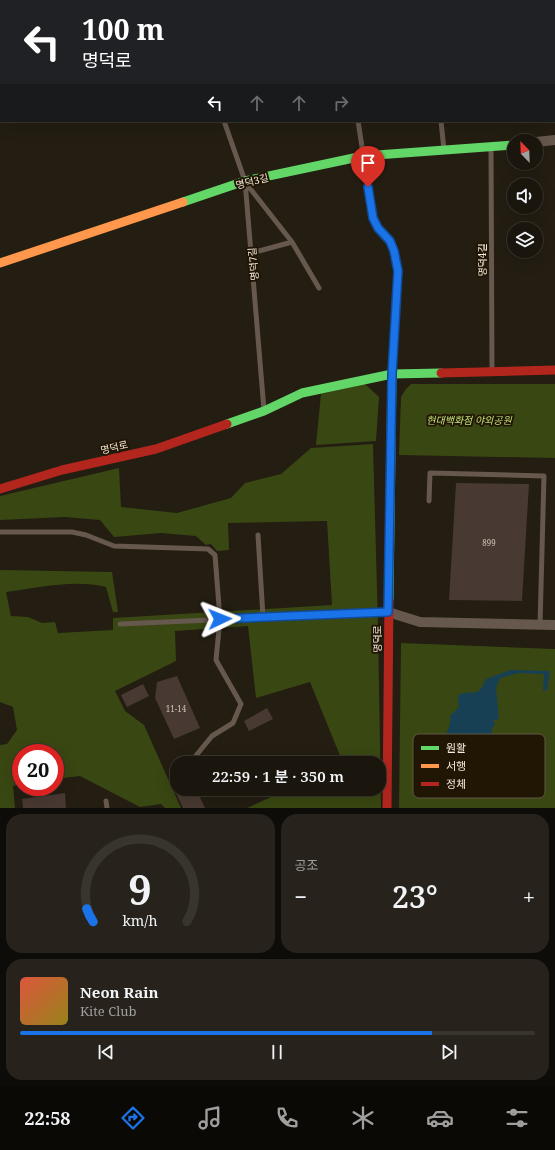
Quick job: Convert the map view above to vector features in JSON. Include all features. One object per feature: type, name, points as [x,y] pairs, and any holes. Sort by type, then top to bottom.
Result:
[{"type":"street","points":[[543,141],[555,140]]},
{"type":"street","name":"명덕3길","points":[[0,263],[245,182],[363,156],[507,146]]},
{"type":"street","points":[[536,370],[555,378]]},
{"type":"street","name":"명덕로","points":[[0,489],[62,470],[156,449],[264,411],[302,393],[392,374],[555,370]]},
{"type":"street","name":"명덕로","points":[[387,808],[388,612],[392,374]]},
{"type":"street","points":[[388,612],[420,622],[555,625]]},
{"type":"lane","name":"명덕7길","points":[[224,122],[245,182],[264,411]]},
{"type":"lane","points":[[358,122],[373,218],[378,228],[390,241],[394,251],[398,271],[392,374]]},
{"type":"lane","points":[[441,122],[444,150]]},
{"type":"lane","name":"명덕4길","points":[[491,148],[492,371]]},
{"type":"lane","points":[[245,182],[292,242],[319,288]]},
{"type":"lane","points":[[252,253],[292,242]]},
{"type":"lane","points":[[429,501],[430,473],[544,476],[540,625]]},
{"type":"lane","points":[[0,532],[72,532],[86,535],[114,546],[208,549],[214,556],[220,619],[216,660],[242,704],[233,723],[212,736],[196,756]]},
{"type":"lane","points":[[258,535],[263,617]]},
{"type":"lane","points":[[120,624],[388,612]]},
{"type":"lane","points":[[106,801],[107,808]]},
{"type":"green space","points":[[365,384],[379,397],[376,441],[316,445],[321,394]]},
{"type":"green space","name":"현대백화점 야외공원","points":[[411,384],[555,384],[555,458],[399,455],[401,397]]},
{"type":"green space","points":[[373,444],[380,756],[340,756],[310,682],[256,698],[248,626],[175,631],[176,661],[115,691],[125,711],[144,725],[170,783],[170,796],[176,796],[181,808],[165,808],[161,804],[140,807],[80,776],[64,778],[64,744],[12,744],[12,796],[14,796],[15,808],[0,808],[0,745],[7,744],[17,730],[13,707],[0,702],[0,570],[112,572],[118,612],[113,612],[106,587],[69,584],[6,592],[11,616],[28,617],[42,623],[55,622],[58,633],[113,630],[113,618],[332,605],[327,521],[228,523],[229,550],[217,551],[211,544],[206,545],[196,536],[161,533],[114,537],[100,520],[65,517],[0,520],[0,496],[119,468],[121,507],[177,513],[231,498],[245,483],[281,474],[311,448]]},
{"type":"green space","points":[[401,643],[555,649],[555,808],[399,808]]},
{"type":"green space","points":[[274,796],[381,796],[381,808],[247,808]]},
{"type":"water","points":[[511,670],[550,671],[547,690],[543,691],[544,674],[518,673],[500,678],[496,688],[499,719],[494,720],[495,726],[492,727],[492,734],[446,734],[450,724],[450,716],[459,707],[458,696],[477,692],[483,686],[486,679]]},
{"type":"building","points":[[456,483],[529,484],[522,601],[449,600]]},
{"type":"building","points":[[177,676],[200,728],[174,739],[155,698],[157,682]]},
{"type":"building","points":[[143,684],[149,696],[127,707],[121,695]]},
{"type":"building","points":[[267,708],[273,719],[249,731],[244,721]]},
{"type":"building","points":[[64,793],[66,808],[23,808],[22,799],[44,796],[64,796]]},
{"type":"building","points":[[177,796],[199,796],[205,808],[183,808]]},
{"type":"traffic: fast","points":[[183,202],[245,181],[363,156],[507,146]]},
{"type":"traffic: fast","points":[[227,424],[264,411],[302,393],[392,374],[441,373]]},
{"type":"traffic: fast","points":[[389,599],[392,374]]},
{"type":"traffic: slow","points":[[0,263],[183,202]]},
{"type":"traffic: jam","points":[[441,373],[555,370]]},
{"type":"traffic: jam","points":[[0,489],[62,470],[156,449],[227,424]]},
{"type":"traffic: jam","points":[[387,808],[389,599]]},
{"type":"route","points":[[220,619],[388,612],[392,374],[398,271],[394,251],[390,241],[378,228],[373,218],[368,187]]}]
